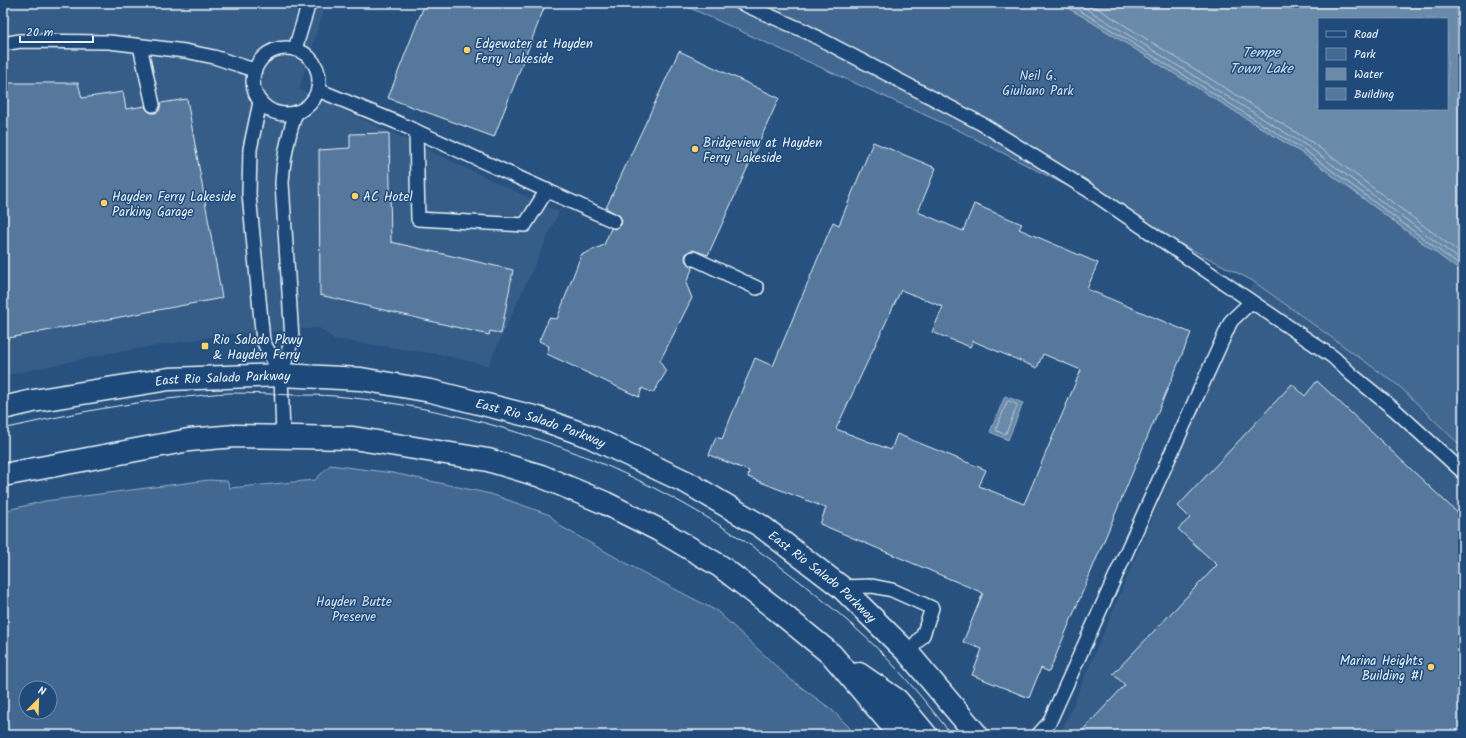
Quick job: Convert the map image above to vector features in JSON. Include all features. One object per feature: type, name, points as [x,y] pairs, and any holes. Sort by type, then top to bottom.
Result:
[{"type":"main road","name":"East Rio Salado Parkway","points":[[3,408],[169,379],[280,375],[361,378],[431,391],[538,418],[591,437],[688,483],[761,526],[841,587],[908,653],[977,735]]},
{"type":"main road","points":[[3,475],[189,440],[235,436],[353,438],[488,460],[541,476],[612,506],[660,530],[720,566],[777,610],[832,656],[897,700],[926,735]]},
{"type":"main road","points":[[832,656],[900,735]]},
{"type":"lane","points":[[295,49],[309,3]]},
{"type":"lane","points":[[741,3],[806,32],[982,124],[1088,190],[1333,357],[1352,375],[1395,410],[1463,472]]},
{"type":"lane","points":[[3,44],[20,41],[109,42],[185,50],[214,57],[254,70]]},
{"type":"lane","points":[[140,46],[154,104]]},
{"type":"lane","points":[[289,47],[295,49],[300,50],[309,56],[315,65],[319,75],[318,90],[316,96],[310,104],[301,111],[290,114],[279,113],[269,109],[260,102],[252,81],[254,70],[260,60],[268,52],[278,48],[289,47]]},
{"type":"lane","points":[[318,90],[416,131],[614,220]]},
{"type":"lane","points":[[260,102],[250,149],[249,194],[263,341],[280,375]]},
{"type":"lane","points":[[283,437],[280,375],[292,339],[282,183],[283,163],[287,139],[296,112]]},
{"type":"lane","points":[[416,131],[418,219],[525,225],[547,190]]},
{"type":"lane","points":[[693,258],[757,288]]},
{"type":"lane","points":[[1038,735],[1049,723],[1231,321],[1251,302]]},
{"type":"lane","points":[[841,587],[872,586],[892,590],[932,608],[922,635],[908,653]]},
{"type":"shaded area","points":[[3,3],[326,3],[299,89],[559,212],[488,366],[438,354],[334,339],[319,328],[231,334],[111,353],[3,376]]},
{"type":"shaded area","points":[[1253,281],[1399,386],[1463,448],[1463,735],[1060,735]]},
{"type":"green space","name":"Neil G. Giuliano Park","points":[[679,3],[1058,3],[1082,16],[1305,155],[1463,273],[1463,448],[1399,386],[1253,281],[958,130]]},
{"type":"green space","name":"Hayden Butte Preserve","points":[[330,465],[393,473],[491,494],[550,515],[560,526],[642,572],[717,611],[790,679],[831,709],[849,727],[853,735],[3,735],[3,511],[45,501],[209,480],[227,481],[230,488],[315,480]]},
{"type":"water","name":"Tempe Town Lake","points":[[1058,3],[1463,3],[1463,273],[1305,155],[1082,16]]},
{"type":"water","points":[[1005,396],[1023,403],[1008,440],[990,432]]},
{"type":"building","name":"Edgewater at Hayden Ferry Lakeside","points":[[425,3],[546,3],[494,137],[388,98]]},
{"type":"building","points":[[679,51],[779,98],[708,255],[693,250],[686,254],[686,262],[693,267],[686,283],[692,298],[660,361],[666,372],[653,393],[642,388],[639,397],[547,354],[549,346],[539,341],[549,318],[557,319],[581,255],[604,245],[611,228],[615,229],[621,225],[622,221],[620,216],[606,208]]},
{"type":"building","name":"Hayden Ferry Lakeside Parking Garage","points":[[3,83],[78,83],[82,98],[123,92],[126,109],[145,106],[151,113],[159,111],[161,103],[187,99],[222,298],[3,339]]},
{"type":"building","name":"AC Hotel","points":[[389,133],[391,242],[513,270],[501,334],[490,331],[489,335],[320,295],[319,150],[350,148],[350,134]]},
{"type":"building","points":[[873,142],[936,168],[918,212],[963,231],[974,204],[1022,224],[1019,229],[1098,263],[1087,289],[1191,333],[1049,672],[1041,668],[1029,698],[972,675],[982,649],[963,642],[983,593],[820,524],[826,508],[748,477],[749,471],[709,455],[716,437],[722,439],[755,358],[773,366],[833,222],[839,225]],"holes":[[[901,290],[943,307],[932,332],[970,347],[973,341],[1037,368],[1043,354],[1081,370],[1024,504],[979,486],[986,470],[897,434],[891,450],[836,429]]]},
{"type":"building","points":[[1317,381],[1463,518],[1463,735],[1078,735],[1125,685],[1113,674],[1217,565],[1178,529],[1190,518],[1178,506],[1292,384],[1305,396]]},
{"type":"tram line","points":[[3,429],[71,414],[117,406],[213,394],[237,393],[335,396],[402,405],[467,418],[531,437],[593,460],[653,487],[710,519],[766,556],[827,604],[875,647],[910,684],[952,735]]},
{"type":"place","name":"Edgewater at Hayden Ferry Lakeside","points":[[467,50]]},
{"type":"place","name":"Bridgeview at Hayden Ferry Lakeside","points":[[695,149]]},
{"type":"place","name":"AC Hotel","points":[[355,196]]},
{"type":"place","name":"Hayden Ferry Lakeside Parking Garage","points":[[104,203]]},
{"type":"place","name":"Rio Salado Pkwy & Hayden Ferry","points":[[205,346]]},
{"type":"place","name":"Marina Heights Building #1","points":[[1431,667]]}]
